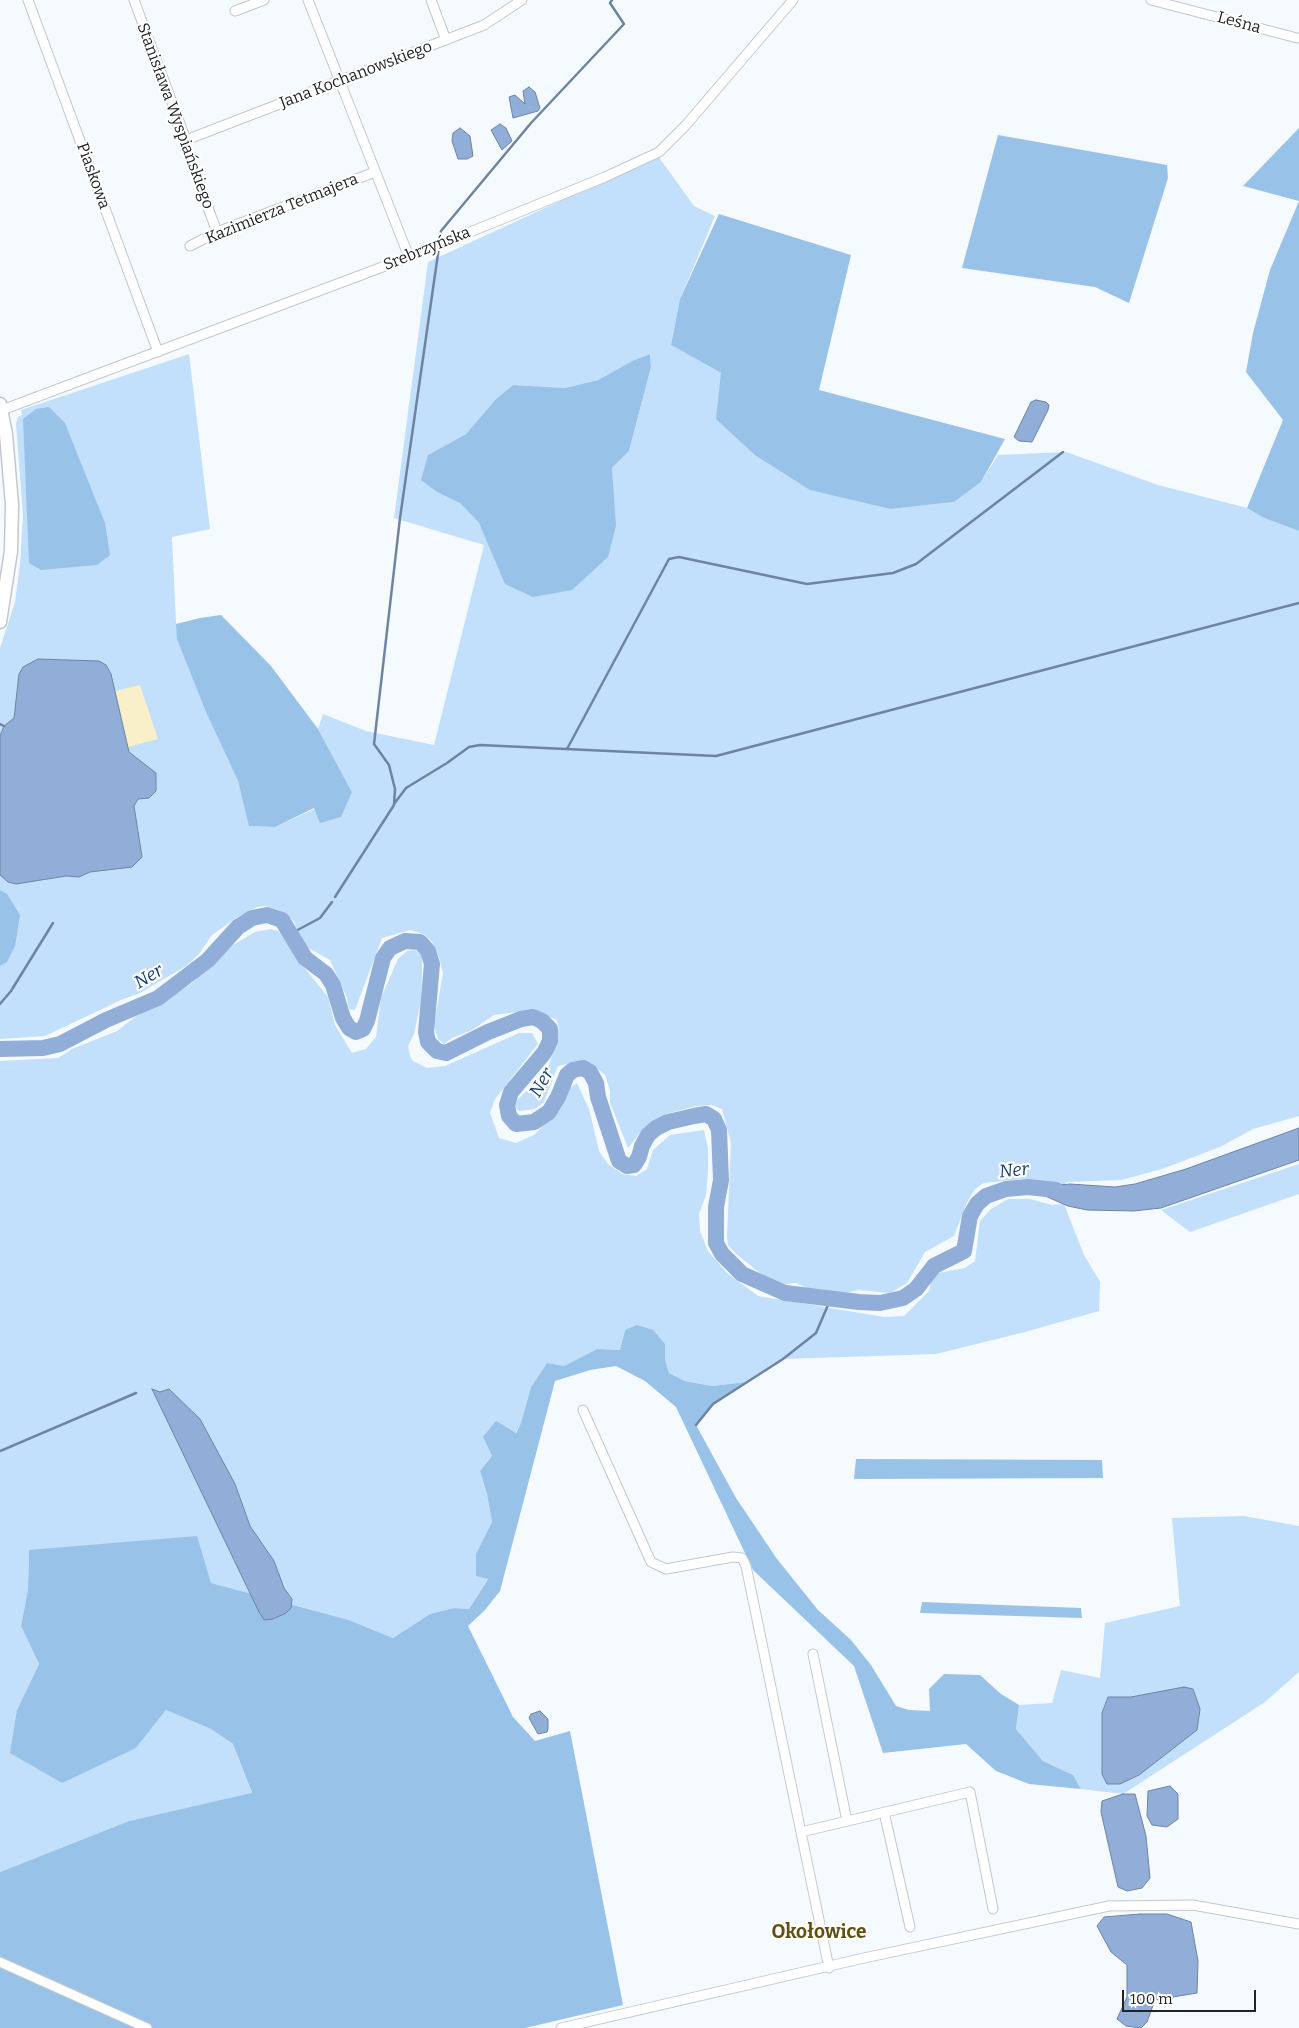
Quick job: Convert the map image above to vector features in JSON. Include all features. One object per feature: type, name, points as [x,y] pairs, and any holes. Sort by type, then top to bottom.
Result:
[{"type":"main road","points":[[0,622],[2,588],[12,551],[12,506],[6,434],[1,407]]},
{"type":"street","name":"Piaskowa","points":[[28,0],[158,352]]},
{"type":"street","name":"Stanisława Wyspiańskiego","points":[[134,0],[186,140],[187,151],[217,232]]},
{"type":"street","points":[[235,12],[264,0]]},
{"type":"street","points":[[308,0],[409,257]]},
{"type":"street","points":[[431,0],[446,40]]},
{"type":"street","name":"Jana Kochanowskiego","points":[[186,140],[484,25],[522,0]]},
{"type":"street","name":"Srebrzyńska","points":[[1,407],[158,352],[409,257],[604,177],[659,152],[686,126],[793,0]]},
{"type":"street","name":"Leśna","points":[[1151,0],[1298,38]]},
{"type":"street","name":"Kazimierza Tetmajera","points":[[190,246],[217,232],[375,172]]},
{"type":"street","points":[[583,1410],[651,1562],[666,1569],[733,1557],[742,1558],[746,1566],[829,1968]]},
{"type":"street","points":[[813,1654],[847,1821]]},
{"type":"street","points":[[801,1832],[970,1792],[993,1909]]},
{"type":"street","points":[[884,1812],[910,1928]]},
{"type":"street","points":[[561,2028],[829,1968],[864,1958],[1109,1906],[1193,1905],[1299,1924]]},
{"type":"street","points":[[0,1962],[147,2028]]},
{"type":"shaded area","points":[[529,87],[535,92],[540,108],[538,111],[513,118],[509,97],[515,95],[525,104],[523,91]]},
{"type":"shaded area","points":[[500,124],[506,128],[512,141],[502,150],[491,130]]},
{"type":"shaded area","points":[[460,128],[470,136],[473,156],[467,159],[458,159],[452,141],[453,133]]},
{"type":"shaded area","points":[[1299,128],[1299,201],[1243,186]]},
{"type":"shaded area","points":[[998,135],[1167,165],[1168,178],[1129,303],[1095,287],[962,268]]},
{"type":"shaded area","points":[[658,156],[694,206],[715,216],[680,299],[671,345],[721,373],[891,509],[954,502],[981,482],[998,455],[1066,452],[1158,485],[1247,508],[1264,518],[1299,531],[1299,1116],[1253,1129],[1220,1147],[1162,1169],[1121,1180],[1067,1182],[1061,1187],[1022,1179],[984,1183],[975,1189],[967,1202],[954,1236],[925,1252],[907,1283],[890,1293],[859,1290],[835,1295],[829,1291],[812,1290],[796,1283],[785,1284],[765,1277],[728,1245],[731,1143],[722,1109],[711,1105],[696,1106],[666,1114],[644,1128],[628,1148],[610,1103],[610,1090],[605,1075],[591,1063],[576,1062],[558,1066],[544,1102],[535,1109],[519,1111],[514,1105],[543,1075],[550,1063],[559,1027],[556,1019],[524,1011],[494,1015],[472,1030],[452,1038],[444,1044],[438,1039],[434,1026],[443,973],[439,957],[432,942],[424,934],[410,930],[382,938],[355,1010],[349,1009],[347,998],[330,960],[303,945],[294,921],[280,911],[266,906],[257,907],[236,918],[212,935],[199,954],[186,966],[140,993],[45,1036],[0,1039],[0,648],[15,602],[20,564],[23,516],[16,424],[18,417],[22,415],[21,410],[189,354],[210,529],[172,537],[176,623],[189,669],[205,710],[238,781],[250,826],[275,827],[352,792],[318,729],[323,714],[366,731],[434,745],[484,545],[394,518],[428,262]],"holes":[[[650,354],[651,367],[629,451],[612,468],[613,491],[491,547],[479,523],[460,503],[428,455],[466,434],[496,399],[513,385],[565,388],[598,380],[632,361]]]},
{"type":"shaded area","points":[[1299,201],[1299,531],[1264,518],[1247,508],[1283,420],[1246,372],[1253,333],[1270,270]]},
{"type":"shaded area","points":[[719,214],[851,255],[819,390],[1005,439],[981,482],[954,502],[891,509],[810,490],[755,455],[716,419],[721,373],[671,345],[680,299]]},
{"type":"shaded area","points":[[650,354],[651,367],[629,451],[612,468],[616,526],[608,557],[572,590],[533,597],[505,584],[479,523],[460,503],[437,492],[421,480],[428,455],[466,434],[496,399],[513,385],[565,388],[598,380],[632,361]]},
{"type":"shaded area","points":[[1036,400],[1046,402],[1049,405],[1048,410],[1032,442],[1019,441],[1014,437],[1031,402]]},
{"type":"shaded area","points":[[49,407],[65,423],[105,523],[110,555],[97,565],[41,570],[29,563],[23,419],[36,409]]},
{"type":"shaded area","points":[[221,615],[271,666],[318,729],[352,792],[341,817],[320,823],[314,808],[275,827],[249,826],[238,781],[205,710],[177,639],[176,624]]},
{"type":"shaded area","points":[[38,659],[99,661],[106,665],[111,674],[129,752],[156,773],[156,791],[149,798],[138,799],[134,806],[142,857],[132,867],[90,872],[79,877],[66,876],[16,884],[8,882],[0,875],[0,736],[4,726],[14,718],[19,674],[23,667]]},
{"type":"shaded area","points":[[0,890],[7,894],[20,915],[15,946],[7,962],[0,966]]},
{"type":"shaded area","points":[[271,929],[278,931],[287,940],[294,955],[328,997],[335,1025],[352,1053],[366,1049],[376,1037],[381,998],[398,959],[407,951],[415,950],[422,956],[422,975],[421,1000],[414,1034],[408,1046],[413,1061],[427,1068],[445,1066],[519,1033],[532,1033],[538,1044],[495,1099],[490,1113],[499,1138],[516,1143],[534,1135],[561,1107],[569,1088],[577,1083],[589,1109],[599,1151],[608,1164],[622,1174],[636,1176],[647,1169],[653,1150],[670,1135],[704,1130],[708,1148],[708,1172],[706,1195],[699,1214],[700,1231],[708,1251],[727,1273],[758,1296],[884,1317],[904,1316],[929,1291],[933,1274],[965,1268],[975,1261],[980,1221],[991,1209],[1008,1199],[1030,1199],[1052,1205],[1064,1204],[1084,1255],[1100,1282],[1099,1311],[936,1354],[783,1359],[746,1382],[712,1386],[685,1381],[669,1373],[665,1359],[665,1344],[625,1330],[620,1350],[597,1349],[564,1366],[547,1363],[531,1387],[521,1423],[515,1433],[483,1437],[492,1456],[480,1471],[487,1494],[492,1522],[477,1554],[476,1575],[488,1578],[469,1609],[454,1608],[430,1614],[393,1638],[349,1620],[211,1583],[29,1550],[28,1589],[21,1626],[39,1664],[17,1710],[136,1748],[166,1710],[211,1729],[233,1744],[252,1794],[129,1821],[0,1872],[0,1061],[58,1058],[72,1049],[117,1031],[135,1017],[191,984],[233,945],[255,932]]},
{"type":"shaded area","points":[[1299,1128],[1299,1160],[1161,1208],[1134,1211],[1087,1210],[1068,1206],[1027,1188],[1070,1184],[1115,1187],[1135,1184],[1186,1169]]},
{"type":"shaded area","points":[[1299,1164],[1299,1194],[1190,1232],[1161,1210]]},
{"type":"shaded area","points":[[637,1325],[653,1330],[665,1344],[665,1359],[669,1373],[685,1381],[712,1386],[746,1382],[713,1404],[696,1425],[736,1498],[777,1559],[818,1610],[851,1640],[871,1665],[896,1706],[909,1710],[930,1711],[929,1689],[944,1674],[980,1675],[1001,1694],[1019,1705],[1016,1729],[1043,1761],[1073,1775],[1081,1789],[1029,1784],[996,1771],[966,1744],[883,1753],[854,1666],[753,1570],[676,1407],[645,1381],[616,1366],[590,1370],[555,1381],[500,1591],[485,1610],[468,1626],[513,1717],[535,1741],[570,1731],[623,2005],[525,2028],[0,2028],[0,1872],[129,1821],[252,1793],[233,1744],[211,1729],[166,1710],[136,1748],[62,1783],[10,1753],[17,1710],[39,1664],[21,1626],[28,1589],[29,1550],[197,1536],[211,1583],[349,1620],[393,1638],[430,1614],[454,1608],[469,1609],[488,1579],[476,1576],[476,1554],[492,1522],[487,1494],[480,1471],[492,1456],[483,1437],[496,1421],[516,1433],[521,1423],[531,1387],[547,1363],[564,1366],[597,1349],[620,1350],[625,1330]]},
{"type":"shaded area","points":[[152,1389],[160,1392],[169,1389],[200,1419],[235,1484],[250,1526],[274,1561],[284,1588],[292,1599],[291,1608],[286,1613],[273,1619],[264,1620],[259,1612]]},
{"type":"shaded area","points":[[856,1459],[1102,1460],[1103,1478],[854,1479]]},
{"type":"shaded area","points":[[1244,1516],[1299,1526],[1299,1672],[1265,1702],[1123,1794],[1081,1789],[1073,1775],[1043,1761],[1016,1729],[1019,1705],[1052,1703],[1061,1670],[1100,1678],[1105,1623],[1180,1606],[1172,1518]]},
{"type":"shaded area","points":[[922,1602],[1081,1608],[1082,1618],[920,1613]]},
{"type":"shaded area","points":[[1184,1687],[1193,1689],[1200,1709],[1197,1730],[1139,1775],[1120,1784],[1107,1784],[1102,1774],[1102,1713],[1108,1697],[1131,1697]]},
{"type":"shaded area","points":[[540,1711],[548,1719],[548,1729],[547,1732],[538,1734],[529,1718],[531,1714]]},
{"type":"shaded area","points":[[1170,1786],[1178,1794],[1178,1819],[1167,1827],[1152,1825],[1147,1816],[1148,1791]]},
{"type":"shaded area","points":[[1123,1794],[1135,1794],[1146,1836],[1150,1878],[1142,1888],[1127,1891],[1118,1887],[1101,1812],[1102,1801]]},
{"type":"shaded area","points":[[1167,1914],[1191,1922],[1198,1961],[1197,1993],[1155,2000],[1147,2022],[1141,2028],[1126,2026],[1117,2019],[1127,1997],[1127,1965],[1111,1952],[1097,1926],[1104,1917]]},
{"type":"sand","points":[[140,685],[158,739],[128,747],[115,691]]},
{"type":"waterway","points":[[439,242],[441,231],[531,123],[624,24],[610,3],[612,0]]},
{"type":"waterway","points":[[335,897],[394,805],[395,789],[389,765],[374,744],[400,518],[439,247]]},
{"type":"waterway","points":[[567,749],[669,559],[679,557],[807,584],[893,573],[916,564],[1063,452]]},
{"type":"waterway","points":[[394,804],[406,788],[469,747],[480,745],[716,756],[1299,603]]},
{"type":"waterway","points":[[0,724],[4,726]]},
{"type":"waterway","points":[[292,933],[320,918],[332,902]]},
{"type":"waterway","name":"Ner","points":[[0,1049],[43,1048],[60,1044],[106,1020],[158,998],[208,960],[238,927],[252,918],[267,915],[282,920],[305,958],[326,974],[333,985],[343,1018],[349,1028],[356,1032],[363,1029],[367,1021],[383,958],[390,948],[405,941],[420,942],[428,951],[432,964],[426,1032],[428,1042],[437,1051],[446,1053],[488,1032],[521,1019],[533,1017],[542,1021],[550,1029],[550,1041],[544,1053],[511,1092],[507,1105],[509,1116],[516,1124],[534,1122],[549,1112],[558,1097],[567,1075],[573,1070],[583,1068],[590,1072],[596,1083],[598,1097],[619,1161],[627,1166],[634,1165],[648,1135],[656,1128],[668,1122],[706,1114],[714,1119],[719,1130],[721,1180],[716,1207],[716,1243],[722,1254],[742,1274],[785,1293],[880,1303],[903,1298],[916,1289],[934,1266],[964,1251],[970,1216],[977,1204],[986,1196],[1006,1189],[1028,1187],[1056,1190]]},
{"type":"waterway","points":[[0,1004],[11,991],[53,923]]},
{"type":"waterway","points":[[696,1425],[713,1404],[783,1359],[816,1333],[831,1298]]},
{"type":"waterway","points":[[0,1451],[136,1393]]},
{"type":"district","name":"Okołowice","points":[[819,1933]]}]
